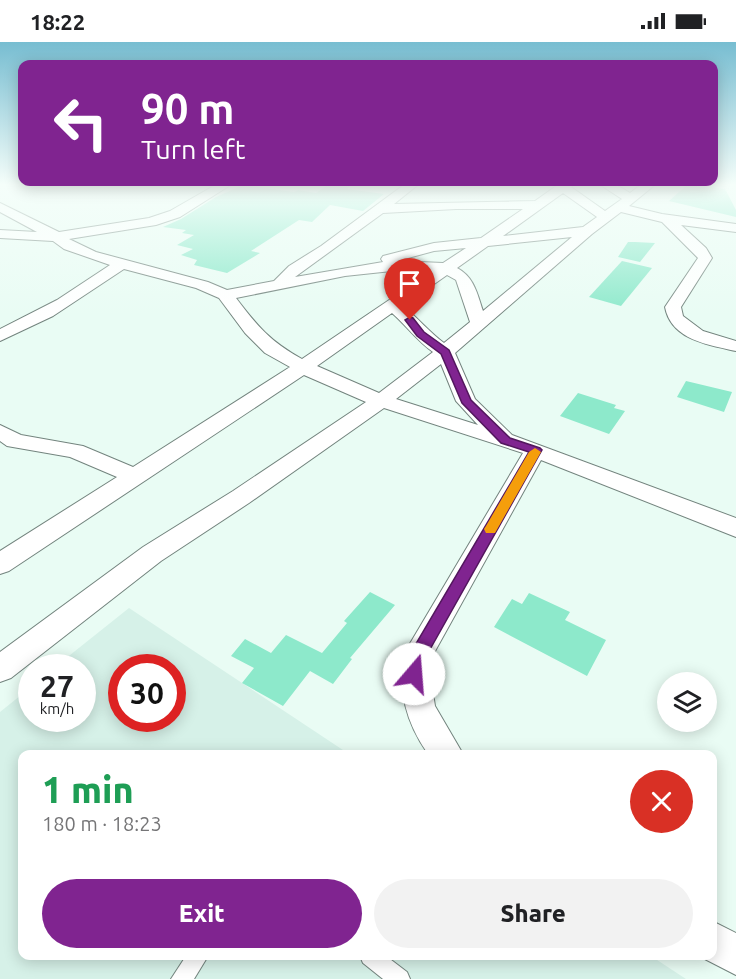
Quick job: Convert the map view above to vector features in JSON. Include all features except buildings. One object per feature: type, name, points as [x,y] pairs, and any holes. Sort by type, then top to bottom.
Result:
[{"type":"street","points":[[39,228],[69,246],[121,264],[202,285],[225,294],[366,267],[417,250],[488,240],[536,238],[587,231]]},
{"type":"street","points":[[0,234],[57,237],[108,228]]},
{"type":"street","points":[[279,285],[294,269],[326,249],[353,228]]},
{"type":"street","points":[[0,564],[303,367],[506,228]]},
{"type":"street","points":[[0,669],[152,554],[241,497],[381,401],[445,352],[592,228]]},
{"type":"street","points":[[676,228],[701,251],[705,258],[704,264],[673,308],[673,314],[678,323],[700,336],[736,346]]},
{"type":"street","points":[[0,336],[35,321],[68,302],[121,264]]},
{"type":"street","points":[[366,267],[448,268],[462,277],[479,323]]},
{"type":"street","points":[[225,294],[250,329],[271,349],[303,367],[381,401],[536,450],[736,528]]},
{"type":"street","points":[[393,306],[410,320],[420,334],[445,352],[466,401],[505,440]]},
{"type":"street","points":[[0,430],[15,441],[75,451],[134,476]]},
{"type":"street","points":[[444,750],[430,734],[418,704],[414,674],[420,652],[536,450]]},
{"type":"street","points":[[717,944],[736,955]]},
{"type":"lane","points":[[181,979],[195,960]]},
{"type":"lane","points":[[375,960],[400,979]]},
{"type":"shaded area","points":[[129,608],[343,750],[18,750],[18,960],[657,960],[686,979],[0,979],[0,712],[18,697],[18,732],[96,732],[96,654],[71,654]]},
{"type":"slow traffic","points":[[491,529],[535,452]]},
{"type":"route","points":[[410,320],[420,334],[445,352],[466,401],[505,440],[536,450],[420,652],[414,674]]}]
